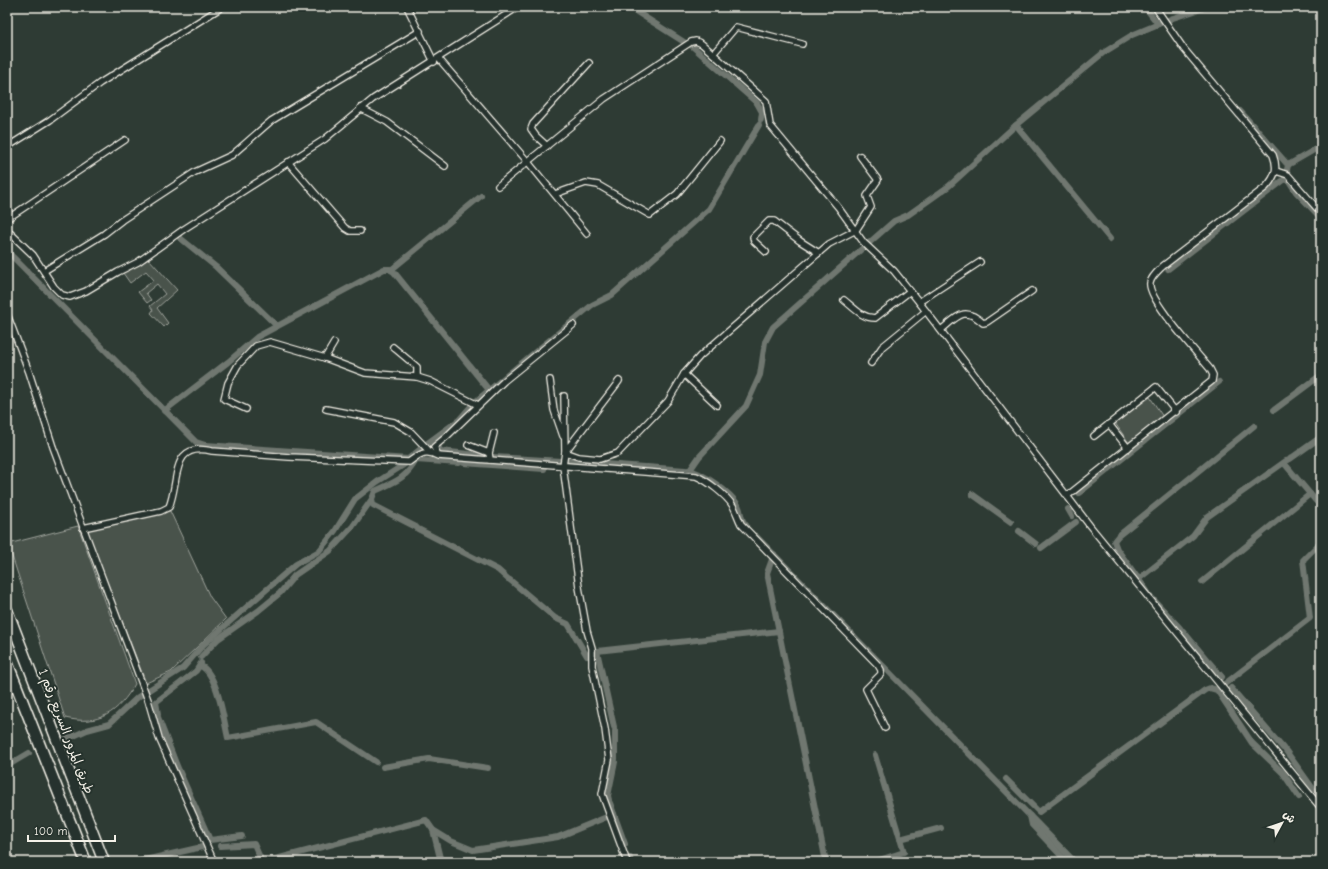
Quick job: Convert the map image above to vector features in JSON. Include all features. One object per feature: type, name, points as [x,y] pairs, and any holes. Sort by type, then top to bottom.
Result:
[{"type":"highway","name":"طريق المرور السريع رقم 1","points":[[7,610],[104,862]]},
{"type":"highway","points":[[7,662],[86,862]]},
{"type":"street","points":[[7,147],[50,120],[100,83],[222,7]]},
{"type":"street","points":[[407,7],[436,60],[528,162],[587,234]]},
{"type":"street","points":[[7,230],[33,255],[54,287],[62,295],[70,297],[86,291],[138,262],[184,229],[325,139],[360,108],[518,7]]},
{"type":"street","points":[[1067,496],[1209,386],[1212,381],[1213,374],[1158,304],[1151,292],[1150,283],[1154,275],[1163,266],[1266,187],[1274,179],[1276,172],[1276,163],[1273,155],[1184,49],[1155,7]]},
{"type":"street","points":[[712,54],[736,27],[802,44]]},
{"type":"street","points":[[44,271],[104,234],[122,220],[195,172],[232,155],[271,121],[420,31]]},
{"type":"street","points":[[498,186],[604,99],[691,42],[696,41],[702,44],[766,101],[770,125],[856,230],[864,243],[894,271],[920,302],[1067,496],[1164,618],[1321,808]]},
{"type":"street","points":[[547,146],[531,129],[533,124],[589,62]]},
{"type":"street","points":[[360,108],[387,122],[445,166]]},
{"type":"street","points":[[7,219],[125,140]]},
{"type":"street","points":[[555,194],[586,183],[598,185],[650,215],[677,194],[720,141]]},
{"type":"street","points":[[565,452],[579,457],[600,459],[618,453],[668,401],[684,374],[700,356],[829,244],[856,230],[871,207],[867,196],[878,180],[860,156]]},
{"type":"street","points":[[288,162],[345,228],[350,231],[360,231]]},
{"type":"street","points":[[1276,172],[1288,175],[1321,213]]},
{"type":"street","points":[[766,252],[754,241],[753,237],[769,221],[774,221],[800,241],[819,253]]},
{"type":"street","points":[[920,302],[980,262]]},
{"type":"street","points":[[844,300],[867,318],[874,318],[910,291]]},
{"type":"street","points":[[941,330],[962,314],[968,312],[975,315],[983,323],[987,322],[1032,291]]},
{"type":"street","points":[[871,363],[882,347],[926,311]]},
{"type":"street","points":[[7,314],[29,372],[53,447],[148,700],[159,738],[214,862]]},
{"type":"street","points":[[438,456],[434,447],[436,444],[446,437],[478,405],[572,325]]},
{"type":"street","points":[[246,409],[224,399],[228,383],[238,365],[256,346],[270,342],[325,358],[365,373],[417,377],[478,405]]},
{"type":"street","points":[[325,358],[334,342]]},
{"type":"street","points":[[393,347],[417,367],[417,377]]},
{"type":"street","points":[[684,374],[717,405]]},
{"type":"street","points":[[550,380],[554,410],[565,440]]},
{"type":"street","points":[[565,452],[619,381]]},
{"type":"street","points":[[1094,436],[1156,387],[1176,412]]},
{"type":"street","points":[[564,396],[565,452],[563,466],[579,587],[586,631],[592,648],[592,666],[606,729],[609,760],[602,794],[627,862]]},
{"type":"street","points":[[326,409],[394,422],[411,432],[430,452],[438,456],[687,475],[703,479],[727,499],[733,506],[741,524],[878,665],[881,670],[881,674],[868,686],[866,692],[885,728]]},
{"type":"street","points":[[1109,424],[1128,448]]},
{"type":"street","points":[[490,460],[489,453],[494,432]]},
{"type":"street","points":[[468,445],[489,453]]},
{"type":"street","points":[[83,528],[161,511],[169,507],[180,462],[185,454],[192,449],[200,448],[212,451],[289,457],[410,462],[422,452],[430,452]]},
{"type":"shaded area","points":[[149,259],[177,290],[157,308],[168,323],[164,327],[151,313],[153,310],[150,306],[165,294],[157,284],[146,293],[151,300],[147,303],[138,292],[154,280],[146,271],[130,283],[123,273]]},
{"type":"shaded area","points":[[1150,397],[1163,417],[1129,443],[1115,423]]},
{"type":"shaded area","points":[[170,511],[210,597],[226,619],[171,672],[146,683],[87,530]]},
{"type":"shaded area","points":[[78,526],[135,684],[122,703],[114,710],[106,715],[88,720],[65,718],[8,544]]},
{"type":"waterway","points":[[629,7],[684,42]]},
{"type":"waterway","points":[[1145,7],[1158,24]]},
{"type":"waterway","points":[[869,243],[894,221],[908,215],[949,186],[1016,125],[1103,53],[1132,35],[1173,18],[1207,7]]},
{"type":"waterway","points":[[692,46],[757,103],[762,112],[761,120]]},
{"type":"waterway","points":[[1240,111],[1288,165],[1285,179]]},
{"type":"waterway","points":[[476,401],[592,305],[612,295],[709,209],[759,125]]},
{"type":"waterway","points":[[1016,125],[1110,239]]},
{"type":"waterway","points":[[1288,165],[1321,146]]},
{"type":"waterway","points":[[1168,269],[1285,179],[1289,181],[1296,192],[1321,218]]},
{"type":"waterway","points":[[391,270],[481,196]]},
{"type":"waterway","points":[[179,237],[216,267],[277,326]]},
{"type":"waterway","points":[[690,470],[699,457],[746,406],[760,375],[765,342],[773,327],[864,247]]},
{"type":"waterway","points":[[7,251],[196,442],[205,445],[408,459],[423,447]]},
{"type":"waterway","points":[[164,411],[228,362],[257,337],[384,269],[390,269],[394,272],[489,390]]},
{"type":"waterway","points":[[1274,410],[1321,375]]},
{"type":"waterway","points":[[1079,493],[1219,382]]},
{"type":"waterway","points":[[425,445],[459,420],[473,404]]},
{"type":"waterway","points":[[1147,591],[1117,549],[1114,541],[1118,536],[1254,426]]},
{"type":"waterway","points":[[1290,459],[1321,437]]},
{"type":"waterway","points":[[438,445],[440,451],[488,456]]},
{"type":"waterway","points":[[493,457],[561,461]]},
{"type":"waterway","points":[[201,657],[218,639],[258,611],[280,593],[295,575],[330,551],[353,526],[372,499],[375,491],[404,476],[416,460],[459,463]]},
{"type":"waterway","points":[[566,461],[644,467]]},
{"type":"waterway","points":[[1140,578],[1193,536],[1207,517],[1286,461]]},
{"type":"waterway","points":[[464,463],[544,469]]},
{"type":"waterway","points":[[1284,463],[1316,501],[1321,496]]},
{"type":"waterway","points":[[67,739],[87,730],[109,724],[138,697],[183,668],[203,645],[296,564],[319,551],[335,531],[355,499],[377,482],[405,464]]},
{"type":"waterway","points":[[647,467],[685,470]]},
{"type":"waterway","points":[[688,470],[701,475],[723,489],[738,505],[743,521],[746,525]]},
{"type":"waterway","points":[[972,494],[1011,522]]},
{"type":"waterway","points":[[1202,582],[1310,494]]},
{"type":"waterway","points":[[372,499],[373,505],[416,527]]},
{"type":"waterway","points":[[1068,509],[1072,516]]},
{"type":"waterway","points":[[1041,548],[1076,522]]},
{"type":"waterway","points":[[418,529],[498,570],[508,579]]},
{"type":"waterway","points":[[1019,531],[1036,544]]},
{"type":"waterway","points":[[756,536],[1075,862]]},
{"type":"waterway","points":[[1218,689],[1310,618],[1303,560],[1321,542]]},
{"type":"waterway","points":[[774,554],[767,573],[826,862]]},
{"type":"waterway","points":[[510,580],[555,618],[568,624],[587,656]]},
{"type":"waterway","points":[[1152,598],[1180,628]]},
{"type":"waterway","points":[[614,727],[597,651],[779,631]]},
{"type":"waterway","points":[[1183,631],[1207,660]]},
{"type":"waterway","points":[[1209,662],[1222,677]]},
{"type":"waterway","points":[[158,714],[156,702],[196,671],[201,663]]},
{"type":"waterway","points":[[200,666],[206,670],[215,686],[222,709],[228,738],[316,722],[376,762]]},
{"type":"waterway","points":[[1006,779],[1039,812],[1205,690],[1210,688],[1217,690],[1252,743],[1283,773],[1299,797]]},
{"type":"waterway","points":[[1231,688],[1283,748]]},
{"type":"waterway","points":[[158,717],[177,766],[210,840],[242,836]]},
{"type":"waterway","points":[[615,731],[615,759]]},
{"type":"waterway","points":[[1286,751],[1319,797]]},
{"type":"waterway","points":[[7,766],[29,753]]},
{"type":"waterway","points":[[873,862],[904,852],[875,755]]},
{"type":"waterway","points":[[383,767],[429,759],[488,768]]},
{"type":"waterway","points":[[609,800],[608,796],[615,762]]},
{"type":"waterway","points":[[610,803],[625,844]]},
{"type":"waterway","points":[[264,862],[426,820],[433,830],[451,841],[473,850],[558,837],[614,814]]},
{"type":"waterway","points":[[1030,816],[1032,825],[1067,862]]},
{"type":"waterway","points":[[900,839],[941,828]]},
{"type":"waterway","points":[[433,830],[441,862]]},
{"type":"waterway","points":[[220,846],[254,844],[262,862]]},
{"type":"waterway","points":[[136,862],[202,847]]},
{"type":"waterway","points":[[630,858],[631,862]]}]
